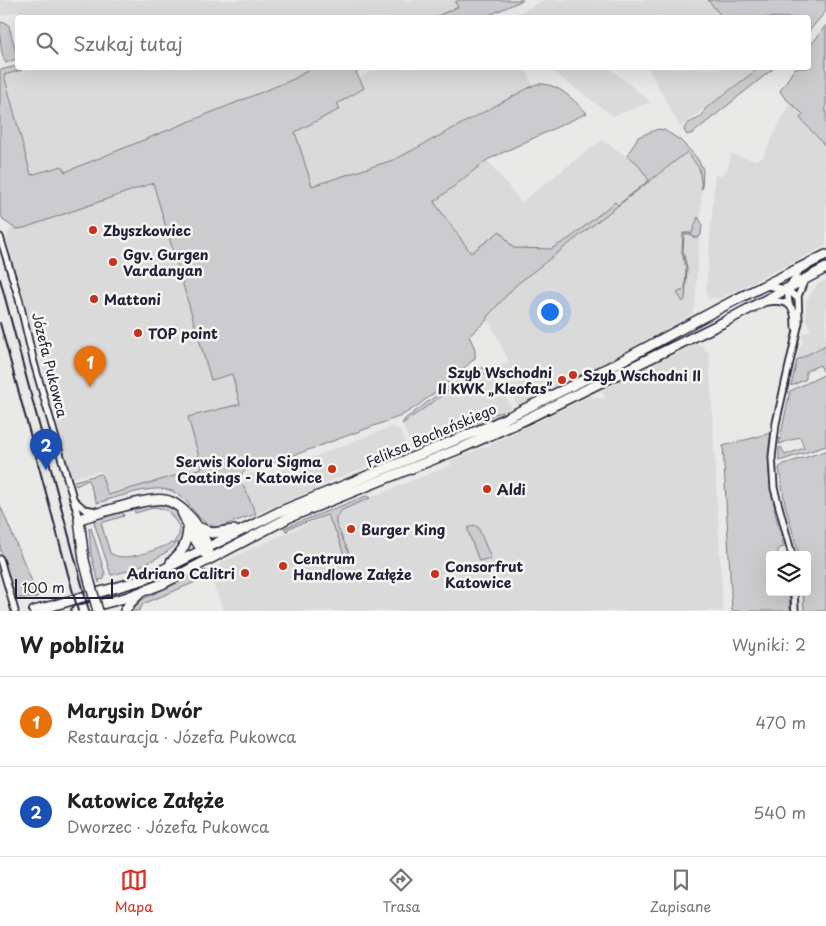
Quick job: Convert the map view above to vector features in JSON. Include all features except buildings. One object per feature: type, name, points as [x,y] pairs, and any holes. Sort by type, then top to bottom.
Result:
[{"type":"main road","name":"Feliksa Bocheńskiego","points":[[34,611],[129,585],[164,570],[279,512],[456,441],[606,369],[692,322],[826,255]]},
{"type":"main road","name":"Feliksa Bocheńskiego","points":[[76,611],[162,584],[263,530],[309,509],[459,449],[515,424],[761,303],[826,268]]},
{"type":"main road","points":[[78,519],[158,499],[171,502],[188,514],[198,527],[209,559]]},
{"type":"main road","points":[[179,507],[188,526],[205,548]]},
{"type":"main road","name":"Józefa Pukowca","points":[[78,519],[84,560],[98,611]]},
{"type":"main road","points":[[164,570],[185,548],[188,526]]},
{"type":"main road","points":[[198,527],[212,532],[242,529]]},
{"type":"main road","points":[[125,611],[140,592]]},
{"type":"street","name":"Józefa Pukowca","points":[[0,237],[21,307],[34,363],[78,519]]},
{"type":"street","points":[[795,333],[794,312],[789,304],[788,289],[801,268]]},
{"type":"street","points":[[791,551],[776,498],[772,457],[774,437],[800,315],[798,299],[800,290],[807,278]]},
{"type":"street","points":[[764,285],[788,289],[798,299]]},
{"type":"street","points":[[761,303],[775,301],[789,304]]},
{"type":"street","points":[[73,500],[89,511],[106,512]]},
{"type":"street","points":[[0,559],[15,611]]},
{"type":"street","points":[[794,596],[795,611]]},
{"type":"shaded area","points":[[0,0],[459,0],[456,2],[458,6],[441,15],[19,15],[18,11],[0,16]]},
{"type":"shaded area","points":[[459,0],[523,0],[489,15],[440,15],[458,7],[455,2]]},
{"type":"shaded area","points":[[544,0],[708,0],[720,15],[516,15]]},
{"type":"shaded area","points":[[708,0],[826,0],[826,11],[811,29],[811,15],[720,15]]},
{"type":"shaded area","points":[[5,22],[9,26],[15,48],[15,59],[6,63],[1,50],[0,23]]},
{"type":"shaded area","points":[[826,25],[826,147],[800,118],[803,114],[780,91],[794,70],[811,70],[811,45]]},
{"type":"shaded area","points":[[15,66],[15,70],[22,70],[4,75],[31,175],[62,166],[65,172],[294,79],[308,70],[360,70],[356,72],[364,88],[337,104],[340,109],[295,132],[312,186],[396,159],[536,84],[551,86],[564,92],[587,113],[487,160],[434,202],[471,253],[500,231],[513,248],[551,249],[570,238],[615,202],[618,205],[649,180],[636,162],[627,156],[638,137],[658,129],[664,130],[680,140],[697,158],[703,169],[702,189],[699,168],[687,152],[516,285],[487,317],[487,320],[469,336],[475,349],[475,358],[450,381],[401,416],[270,464],[247,469],[238,481],[243,485],[256,514],[219,527],[204,522],[183,498],[168,490],[152,489],[97,503],[88,480],[76,486],[74,481],[101,474],[108,495],[202,468],[188,417],[240,404],[232,374],[211,380],[153,183],[24,228],[16,229],[3,220],[0,210],[0,70]]},
{"type":"shaded area","points":[[25,70],[308,70],[294,79],[64,172],[62,166],[31,175],[4,75]]},
{"type":"shaded area","points":[[373,70],[526,70],[533,85],[396,159],[312,186],[295,132],[339,110],[337,104],[364,88],[359,78]]},
{"type":"shaded area","points":[[551,70],[611,70],[651,102],[613,116]]},
{"type":"shaded area","points":[[649,70],[756,70],[680,127]]},
{"type":"shaded area","points":[[756,70],[772,70],[693,133],[687,135],[684,130],[686,125],[700,117],[705,109]]},
{"type":"shaded area","points":[[790,102],[803,114],[800,118],[826,149],[826,246],[720,298],[708,300],[706,292],[715,175],[721,176],[728,167],[731,154],[754,160],[763,157]]},
{"type":"shaded area","points":[[602,140],[635,162],[649,180],[618,205],[615,202],[570,238],[551,249],[513,248],[471,253],[433,202],[487,160],[521,202]]},
{"type":"shaded area","points":[[687,152],[700,168],[702,189],[695,306],[692,313],[590,372],[518,407],[498,368],[509,361],[487,317],[516,285]]},
{"type":"shaded area","points":[[153,183],[211,379],[232,374],[240,404],[202,468],[107,496],[100,471],[71,478],[43,366],[6,238],[12,226],[16,229]]},
{"type":"shaded area","points":[[698,217],[702,224],[701,235],[697,238],[691,234],[684,234],[683,251],[687,268],[685,299],[683,302],[677,293],[685,289],[686,268],[682,253],[683,233],[692,233]]},
{"type":"shaded area","points":[[826,280],[826,345],[797,360],[800,346],[802,345],[803,332],[811,331],[806,320],[806,301],[818,284]]},
{"type":"shaded area","points":[[694,344],[702,345],[706,352],[709,351],[723,611],[224,611],[210,576],[221,572],[220,563],[327,515],[451,465],[450,461],[492,444],[590,396],[604,399],[605,396],[601,391],[607,386]]},
{"type":"shaded area","points":[[826,345],[826,370],[823,371],[820,365],[806,371],[806,379],[791,386],[797,360]]},
{"type":"shaded area","points":[[482,368],[487,368],[491,371],[451,389],[402,424],[405,419],[448,387]]},
{"type":"shaded area","points":[[491,371],[495,375],[511,407],[503,412],[489,415],[453,434],[413,450],[402,424],[451,389]]},
{"type":"shaded area","points":[[826,374],[826,446],[779,461],[779,448],[781,447],[785,455],[804,448],[800,437],[779,444],[790,391]]},
{"type":"shaded area","points":[[503,412],[504,414],[417,449],[428,443],[430,438],[433,440],[446,434],[446,430],[455,433],[492,414]]},
{"type":"shaded area","points":[[391,427],[401,432],[407,447],[401,456],[332,480],[319,488],[256,514],[243,485],[246,476],[259,472],[270,474]]},
{"type":"shaded area","points":[[771,433],[768,461],[771,490],[784,547],[778,549],[778,551],[766,551],[766,596],[789,596],[790,611],[732,611],[723,446]]},
{"type":"shaded area","points":[[826,451],[826,611],[804,611],[803,596],[811,596],[811,551],[798,551],[785,504],[779,468],[784,464]]},
{"type":"shaded area","points":[[366,496],[370,498],[342,510],[336,517],[336,524],[349,553],[344,555],[337,534],[327,515],[287,529],[288,531],[284,528]]},
{"type":"shaded area","points":[[155,504],[169,507],[180,515],[184,526],[183,545],[174,542],[179,535],[179,526],[168,511],[156,507],[135,513],[134,508]]},
{"type":"shaded area","points":[[0,505],[38,596],[35,598],[15,598],[0,548]]},
{"type":"shaded area","points":[[122,511],[124,516],[101,523],[110,553],[116,556],[132,556],[172,543],[176,544],[145,564],[111,575],[93,519]]},
{"type":"shaded area","points":[[474,525],[478,527],[491,558],[479,561],[468,531],[468,528]]},
{"type":"shaded area","points":[[89,528],[91,528],[105,574],[104,579],[99,580],[99,583],[91,555]]},
{"type":"shaded area","points":[[205,570],[210,576],[143,604],[139,611],[131,611],[143,599]]},
{"type":"railway","points":[[0,279],[89,611]]},
{"type":"railway","points":[[0,323],[78,611]]},
{"type":"place","name":"Zbyszkowiec","points":[[93,230]]},
{"type":"place","name":"Ggv. Gurgen Vardanyan","points":[[113,262]]},
{"type":"place","name":"Mattoni","points":[[94,299]]},
{"type":"place","name":"TOP point","points":[[138,333]]},
{"type":"place","name":"Szyb Wschodni II","points":[[573,375]]},
{"type":"place","name":"Szyb Wschodni II KWK „Kleofas”","points":[[562,380]]},
{"type":"place","name":"Marysin Dwór","points":[[90,387]]},
{"type":"place","name":"Serwis Koloru Sigma Coatings - Katowice","points":[[332,469]]},
{"type":"place","name":"Katowice Załęże","points":[[46,470]]},
{"type":"place","name":"Aldi","points":[[487,489]]},
{"type":"place","name":"Burger King","points":[[351,529]]},
{"type":"place","name":"Centrum Handlowe Załęże","points":[[283,566]]},
{"type":"place","name":"Adriano Calitri","points":[[245,573]]},
{"type":"place","name":"Consorfrut Katowice","points":[[435,574]]}]
